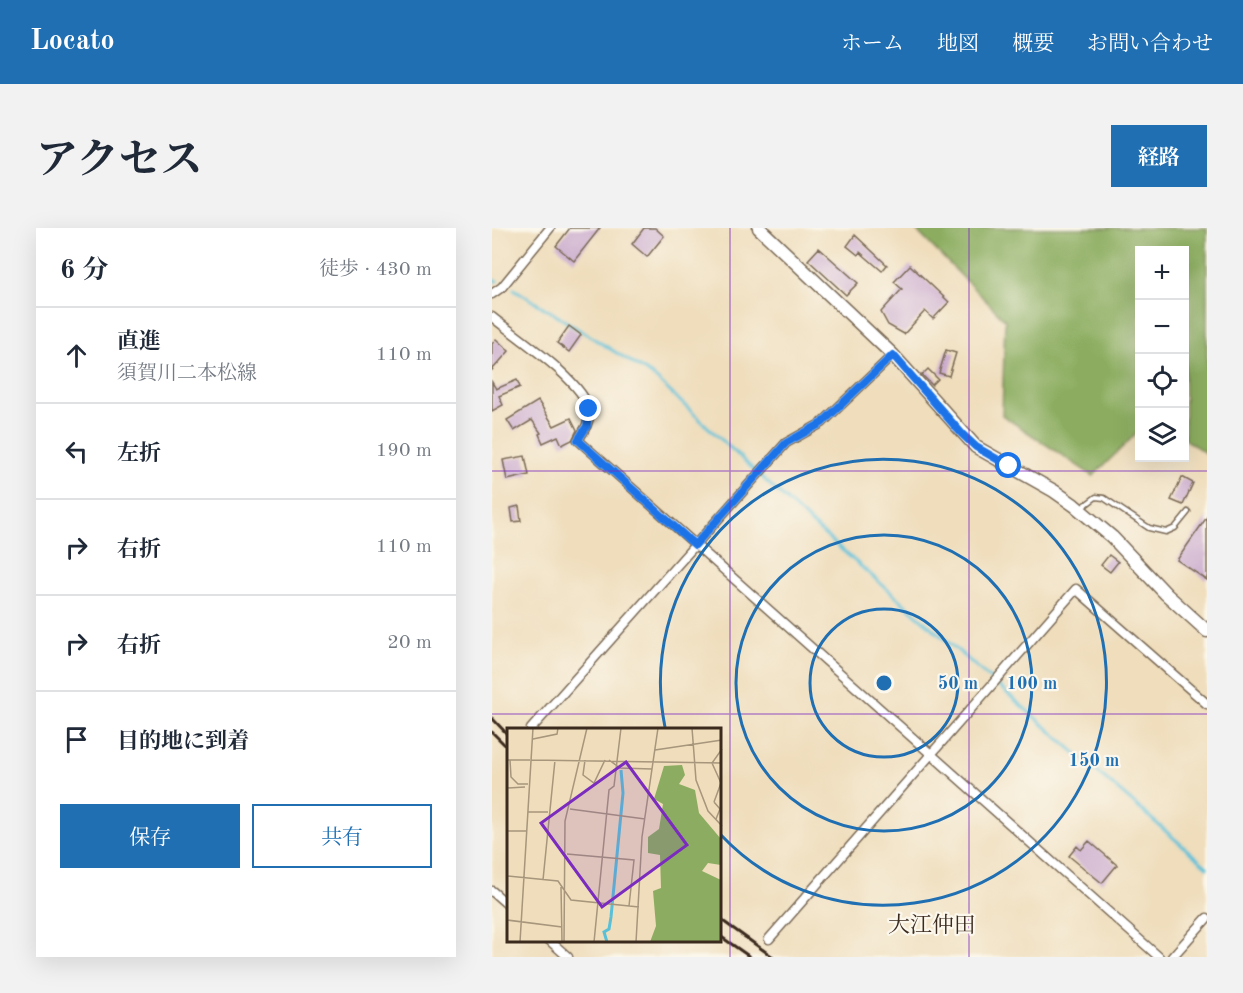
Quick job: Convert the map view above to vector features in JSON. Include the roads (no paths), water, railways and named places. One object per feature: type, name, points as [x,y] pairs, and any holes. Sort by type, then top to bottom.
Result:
[{"type":"main road","points":[[759,228],[893,355],[976,447],[1054,490],[1079,509],[1207,631]]},
{"type":"street","points":[[492,294],[502,287],[550,228]]},
{"type":"street","points":[[492,317],[536,348],[581,394],[589,409],[587,426],[578,440],[1159,957]]},
{"type":"street","points":[[532,728],[786,443],[822,423],[893,355]]},
{"type":"street","points":[[769,939],[1076,589],[1207,704]]},
{"type":"street","points":[[492,891],[507,904]]},
{"type":"street","points":[[1172,957],[1207,918]]},
{"type":"street","points":[[551,942],[568,957]]},
{"type":"lane","points":[[1079,509],[1087,501],[1096,497],[1104,498],[1149,528],[1166,532],[1175,528],[1188,512]]},
{"type":"waterway","points":[[492,280],[497,281]]},
{"type":"waterway","points":[[514,289],[652,375],[811,523],[1207,867]]},
{"type":"railway","points":[[492,718],[507,734]]},
{"type":"railway","points":[[492,732],[507,747]]},
{"type":"railway","points":[[722,920],[773,957]]},
{"type":"railway","points":[[722,937],[750,957]]},
{"type":"district","name":"大江仲田","points":[[932,924]]}]
